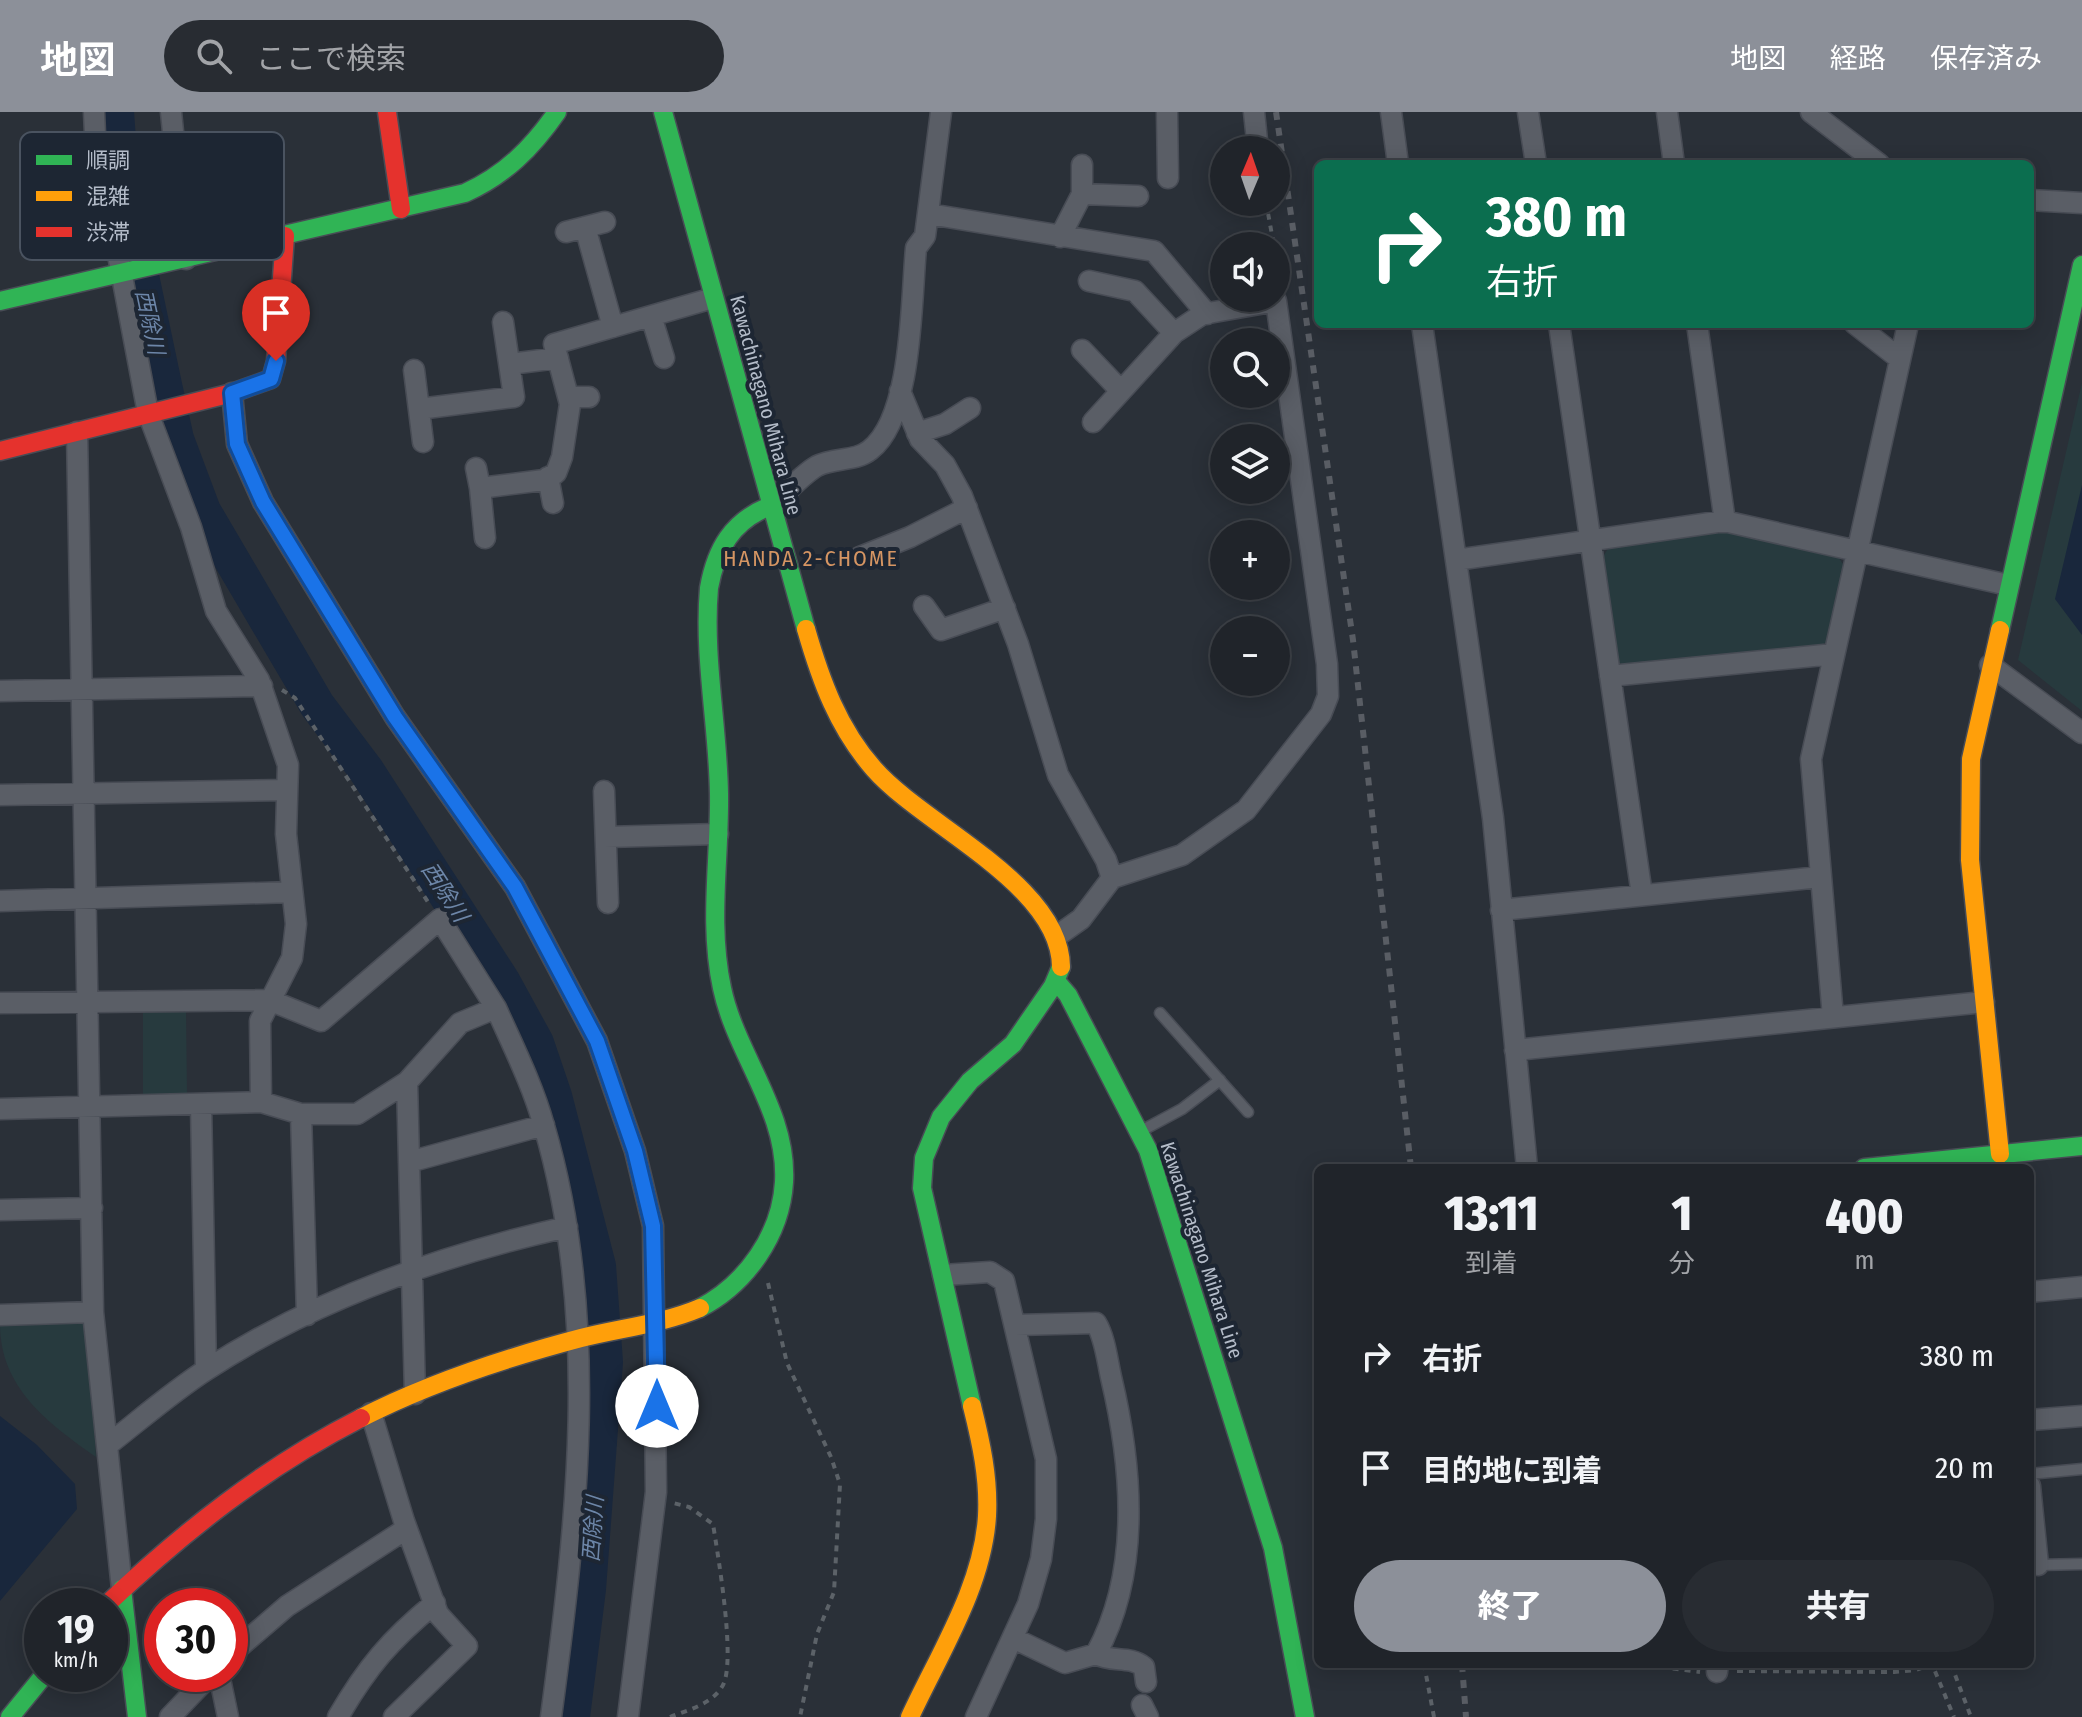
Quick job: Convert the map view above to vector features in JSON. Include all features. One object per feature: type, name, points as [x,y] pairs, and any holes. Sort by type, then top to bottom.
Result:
[{"type":"street","points":[[94,112],[95,132]]},
{"type":"street","points":[[171,112],[173,132]]},
{"type":"street","points":[[387,112],[401,209]]},
{"type":"street","points":[[284,250],[285,236],[465,193],[506,173],[538,140],[557,112]]},
{"type":"street","name":"Kawachinagano Mihara Line","points":[[663,112],[822,686],[851,739],[892,789],[1007,877],[1057,936]]},
{"type":"street","points":[[123,1588],[154,1556],[250,1483],[371,1413],[493,1363],[582,1338],[680,1317],[715,1300],[743,1277],[773,1228],[784,1190],[786,1163],[774,1109],[737,1037],[725,1003],[715,930],[718,834],[709,576],[718,550],[733,528],[758,509],[770,506],[815,467],[862,455],[872,448],[893,416],[900,391],[916,248],[925,236],[929,214],[941,112]]},
{"type":"street","points":[[1167,112],[1168,178]]},
{"type":"street","points":[[1254,112],[1257,136]]},
{"type":"street","points":[[1391,112],[1397,160]]},
{"type":"street","points":[[1528,112],[1535,160]]},
{"type":"street","points":[[1667,112],[1673,160]]},
{"type":"street","points":[[1811,112],[1874,160]]},
{"type":"street","points":[[1060,237],[1082,194],[1082,165]]},
{"type":"street","points":[[1082,194],[1138,196]]},
{"type":"street","points":[[2034,200],[2082,203]]},
{"type":"street","points":[[929,214],[1154,251],[1207,314]]},
{"type":"street","points":[[585,227],[613,327]]},
{"type":"street","points":[[121,260],[156,411],[216,611],[263,691],[288,765],[286,834],[296,924],[292,958],[260,1021],[261,1102]]},
{"type":"street","points":[[0,301],[182,260]]},
{"type":"street","points":[[0,451],[225,395],[271,379],[276,361],[283,260]]},
{"type":"street","points":[[1999,1161],[1969,844],[1968,794],[1975,735],[1990,665],[2082,265]]},
{"type":"street","points":[[1089,281],[1135,291],[1174,333]]},
{"type":"street","points":[[485,538],[478,478],[548,477],[556,473],[562,457],[579,397],[554,344],[713,298]]},
{"type":"street","points":[[910,1717],[978,1568],[987,1516],[985,1460],[922,1188],[927,1143],[969,1082],[1005,1054],[1056,981],[1061,964],[1057,936],[1081,919],[1112,878],[1182,855],[1246,810],[1321,714],[1328,696],[1325,648],[1276,301],[1207,314],[1174,333],[1093,422]]},
{"type":"street","points":[[651,316],[664,358]]},
{"type":"street","points":[[419,409],[514,397],[503,322]]},
{"type":"street","points":[[1423,328],[1493,818],[1527,1164]]},
{"type":"street","points":[[1560,328],[1642,895]]},
{"type":"street","points":[[1698,328],[1725,522]]},
{"type":"street","points":[[1860,328],[1900,359]]},
{"type":"street","points":[[1833,1017],[1811,759],[1907,328]]},
{"type":"street","points":[[1082,350],[1121,391]]},
{"type":"street","points":[[510,364],[558,358]]},
{"type":"street","points":[[414,370],[423,442]]},
{"type":"street","points":[[900,391],[917,433],[945,465],[967,508],[1005,608],[1058,775],[1106,860],[1112,878]]},
{"type":"street","points":[[225,395],[237,444],[263,502],[395,717],[515,887],[597,1041],[635,1151],[653,1226],[655,1498],[628,1717]]},
{"type":"street","points":[[917,433],[945,424],[970,408]]},
{"type":"street","points":[[77,432],[93,1312],[122,1588]]},
{"type":"street","points":[[548,477],[553,503]]},
{"type":"street","points":[[860,557],[910,537],[967,508]]},
{"type":"street","points":[[1456,560],[1725,522],[2008,585]]},
{"type":"street","points":[[924,606],[941,630],[1005,608]]},
{"type":"street","points":[[1610,676],[1834,654]]},
{"type":"street","points":[[1990,665],[2082,733]]},
{"type":"street","points":[[0,691],[263,691]]},
{"type":"street","points":[[0,795],[287,790]]},
{"type":"street","points":[[604,791],[608,903]]},
{"type":"street","points":[[606,837],[718,834]]},
{"type":"street","points":[[1501,910],[1820,877]]},
{"type":"street","points":[[0,901],[292,892]]},
{"type":"street","points":[[0,1003],[269,1000],[321,1021],[440,919],[496,1008],[544,1125],[567,1227],[582,1338],[577,1491],[551,1717]]},
{"type":"street","name":"Kawachinagano Mihara Line","points":[[1056,981],[1068,995],[1148,1150],[1273,1548],[1305,1717]]},
{"type":"street","points":[[1515,1050],[1984,1002]]},
{"type":"street","points":[[0,1109],[261,1102],[301,1114],[357,1114],[407,1082],[460,1023],[496,1008]]},
{"type":"street","points":[[407,1082],[415,1394]]},
{"type":"street","points":[[201,1104],[206,1370]]},
{"type":"street","points":[[301,1114],[307,1315]]},
{"type":"street","points":[[409,1162],[544,1125]]},
{"type":"street","points":[[1941,1164],[1999,1161],[2082,1146]]},
{"type":"street","points":[[0,1210],[92,1208]]},
{"type":"street","points":[[109,1444],[206,1370],[307,1315],[411,1270],[567,1227]]},
{"type":"street","points":[[943,1275],[990,1272],[1008,1288],[1046,1459],[1044,1541],[1035,1582],[976,1717]]},
{"type":"street","points":[[2034,1292],[2082,1287]]},
{"type":"street","points":[[0,1315],[93,1312]]},
{"type":"street","points":[[1016,1325],[1091,1321],[1099,1328],[1124,1431],[1129,1501],[1119,1584],[1096,1654]]},
{"type":"street","points":[[371,1413],[406,1529],[438,1614],[467,1646],[394,1717]]},
{"type":"street","points":[[2034,1420],[2082,1416]]},
{"type":"street","points":[[2034,1526],[2038,1565]]},
{"type":"street","points":[[248,1640],[287,1606],[406,1529]]},
{"type":"street","points":[[338,1717],[367,1668],[402,1630],[435,1603]]},
{"type":"street","points":[[1013,1638],[1065,1663],[1096,1654],[1107,1660],[1138,1662],[1144,1667],[1146,1682]]},
{"type":"street","points":[[128,1640],[137,1717]]},
{"type":"street","points":[[10,1717],[30,1692]]},
{"type":"street","points":[[170,1717],[194,1692]]},
{"type":"street","points":[[223,1692],[228,1717]]},
{"type":"lane","points":[[1160,1013],[1248,1112]]},
{"type":"lane","points":[[1140,1132],[1182,1109],[1220,1080]]},
{"type":"lane","points":[[2034,1474],[2082,1469]]},
{"type":"lane","points":[[2038,1565],[2082,1564]]},
{"type":"path","points":[[263,691],[284,690],[295,698],[440,919]]},
{"type":"path","points":[[754,1262],[766,1270],[772,1312],[787,1363],[831,1457],[840,1484],[834,1592],[817,1634],[800,1717]]},
{"type":"path","points":[[655,1498],[689,1507],[713,1524],[728,1658],[722,1687],[713,1697],[670,1717]]},
{"type":"path","points":[[1425,1668],[1434,1717]]},
{"type":"path","points":[[1662,1668],[1681,1671],[1718,1668],[1894,1672],[1921,1668]]},
{"type":"path","points":[[1934,1668],[1954,1717]]},
{"type":"path","points":[[1953,1668],[1971,1717]]},
{"type":"green space","points":[[2082,383],[2082,711],[2018,660]]},
{"type":"green space","points":[[1724,532],[1839,558],[1846,569],[1830,639],[1815,650],[1628,669],[1615,659],[1601,560],[1609,547]]},
{"type":"green space","points":[[143,1011],[186,1011],[187,1093],[143,1095]]},
{"type":"green space","points":[[79,1320],[88,1329],[96,1457],[61,1431],[30,1402],[8,1367],[2,1347],[0,1324]]},
{"type":"water","points":[[2082,485],[2082,635],[2055,599]]},
{"type":"water","points":[[0,1416],[37,1445],[75,1484],[77,1509],[0,1601]]},
{"type":"waterway","name":"西除川","points":[[116,112],[117,132]]},
{"type":"waterway","name":"西除川","points":[[138,260],[176,439],[203,511],[317,705],[366,770],[502,981],[536,1043],[554,1096],[598,1266],[605,1362],[588,1589],[572,1717]]},
{"type":"railway","points":[[1276,112],[1353,640],[1411,1164]]},
{"type":"railway","points":[[1462,1668],[1466,1717]]},
{"type":"traffic: fast","points":[[284,235],[465,193],[493,178],[517,159],[557,112]]},
{"type":"traffic: fast","points":[[663,112],[806,629]]},
{"type":"traffic: fast","points":[[0,301],[177,260]]},
{"type":"traffic: fast","points":[[2000,630],[2082,265]]},
{"type":"traffic: fast","points":[[700,1308],[732,1286],[758,1256],[776,1221],[784,1182],[778,1131],[729,1013],[718,964],[715,915],[719,794],[708,639],[709,588],[721,549],[745,520],[770,506]]},
{"type":"traffic: fast","points":[[972,1406],[922,1188],[924,1158],[941,1117],[970,1081],[1013,1044],[1053,986],[1061,967]]},
{"type":"traffic: fast","points":[[1056,981],[1068,995],[1148,1150],[1273,1548],[1305,1717]]},
{"type":"traffic: fast","points":[[1904,1164],[2082,1146]]},
{"type":"traffic: fast","points":[[128,1640],[137,1717]]},
{"type":"traffic: fast","points":[[10,1717],[30,1692]]},
{"type":"traffic: slow","points":[[806,629],[832,703],[861,753],[896,791],[1015,883],[1039,909],[1055,937],[1061,967]]},
{"type":"traffic: slow","points":[[2000,630],[1971,759],[1970,860],[2000,1154]]},
{"type":"traffic: slow","points":[[361,1418],[414,1393],[496,1363],[700,1308]]},
{"type":"traffic: slow","points":[[910,1717],[969,1594],[984,1542],[987,1488],[972,1406]]},
{"type":"traffic: jam","points":[[387,112],[401,209]]},
{"type":"traffic: jam","points":[[284,250],[285,236]]},
{"type":"traffic: jam","points":[[0,451],[232,393],[271,379],[276,361],[283,260]]},
{"type":"traffic: jam","points":[[125,1588],[226,1503],[291,1458],[361,1418]]},
{"type":"district","name":"HANDA 2-CHOME","points":[[811,558]]},
{"type":"route","points":[[276,361],[271,379],[232,393],[237,444],[263,502],[395,717],[434,767],[515,887],[597,1041],[635,1151],[653,1226],[657,1406]]}]
